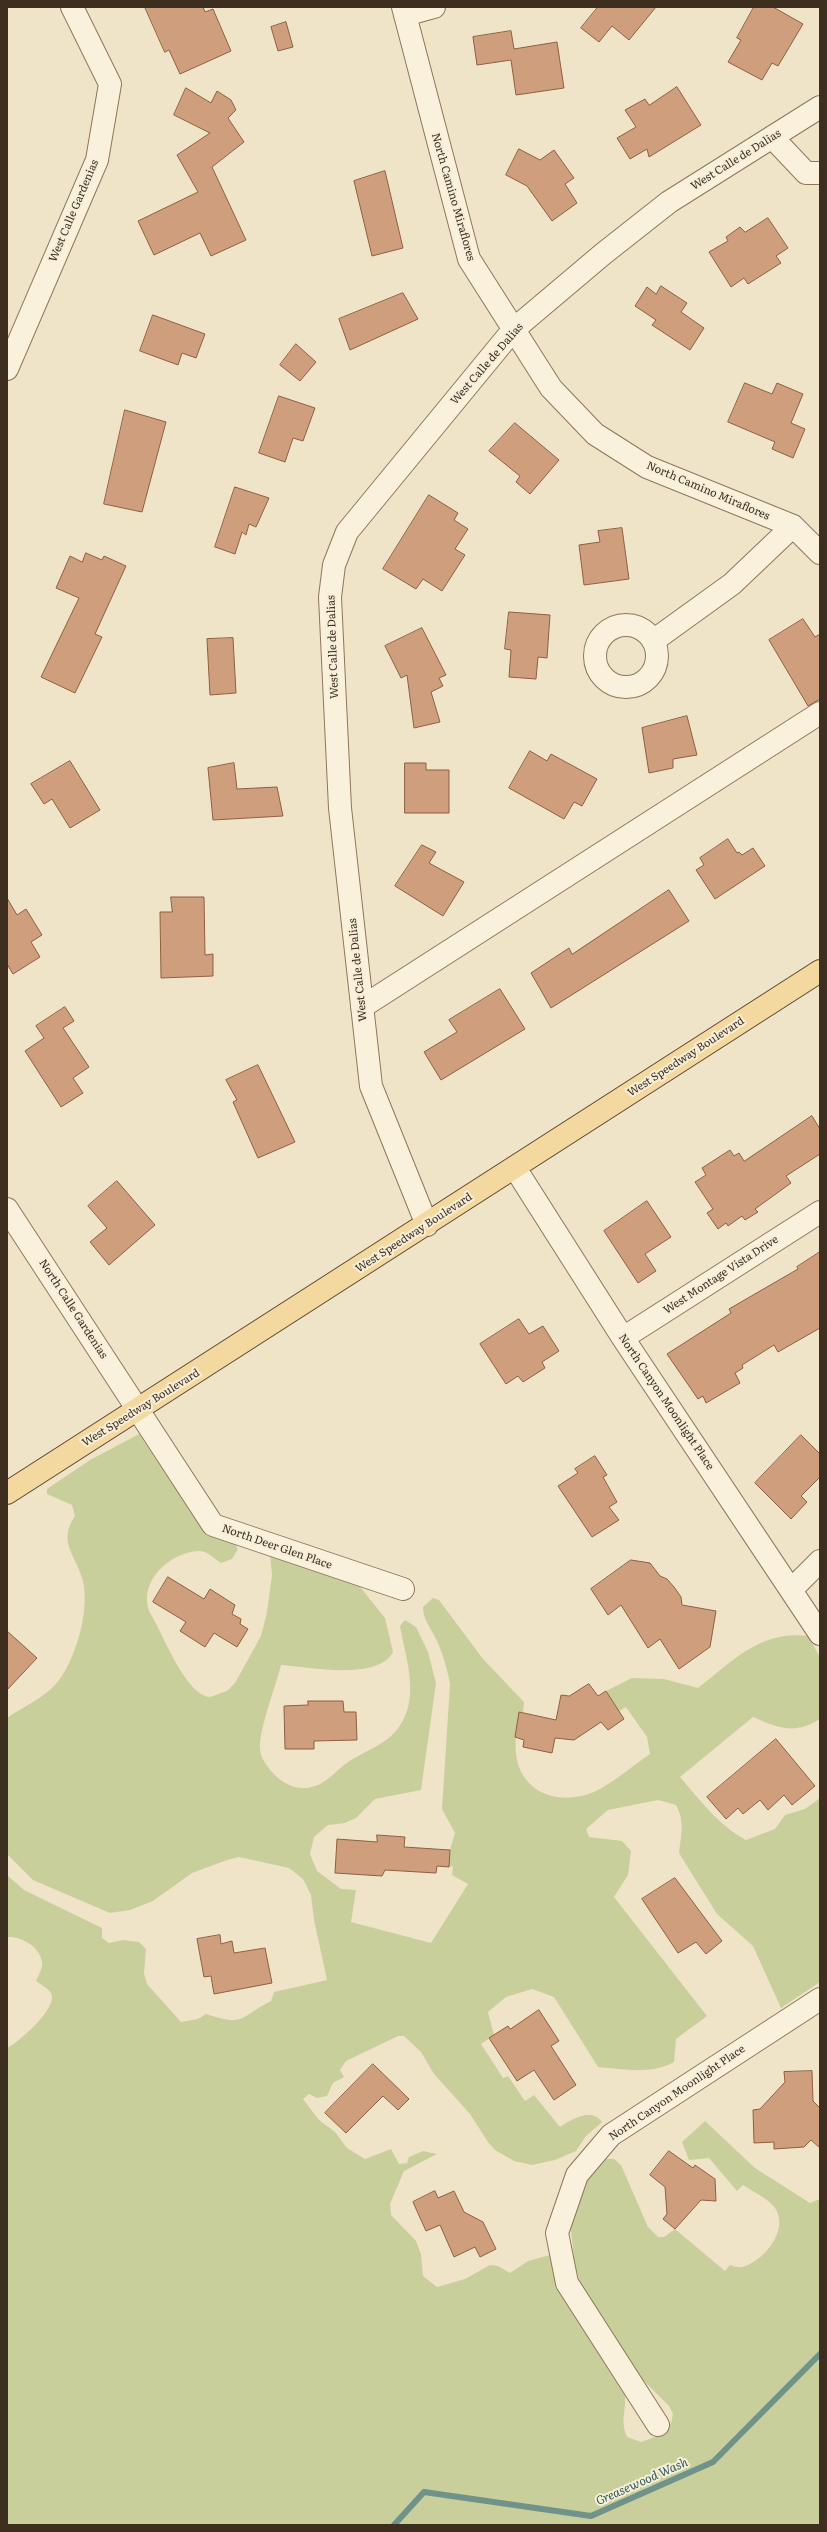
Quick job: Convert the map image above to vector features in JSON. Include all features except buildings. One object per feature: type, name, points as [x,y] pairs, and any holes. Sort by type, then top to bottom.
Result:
[{"type":"main road","name":"West Speedway Boulevard","points":[[7,1493],[427,1225],[820,971]]},
{"type":"street","name":"West Calle Gardenias","points":[[7,369],[98,152],[110,84],[72,7]]},
{"type":"street","name":"North Camino Miraflores","points":[[434,7],[404,11],[469,259],[551,388],[595,434],[647,467],[793,526],[820,553]]},
{"type":"street","name":"West Calle de Dalias","points":[[427,1225],[371,1086],[340,808],[330,598],[334,566],[347,532],[513,330],[603,254],[669,202],[820,107]]},
{"type":"street","points":[[772,137],[806,173],[820,173]]},
{"type":"street","points":[[653,641],[732,584],[793,526]]},
{"type":"street","points":[[362,1007],[820,713]]},
{"type":"street","name":"North Canyon Moonlight Place","points":[[515,1168],[623,1338],[820,1634]]},
{"type":"street","name":"North Calle Gardenias","points":[[7,1209],[138,1410]]},
{"type":"street","name":"West Montage Vista Drive","points":[[623,1338],[820,1212]]},
{"type":"street","name":"North Deer Glen Place","points":[[138,1410],[213,1525],[403,1589]]},
{"type":"street","points":[[791,1590],[820,1561]]},
{"type":"street","name":"North Canyon Moonlight Place","points":[[658,2425],[567,2284],[558,2233],[577,2175],[611,2135],[820,1999]]},
{"type":"green space","points":[[139,1434],[198,1523],[212,1536],[235,1544],[238,1549],[232,1559],[221,1563],[202,1551],[188,1553],[177,1557],[167,1563],[159,1571],[152,1580],[148,1590],[147,1601],[150,1613],[183,1675],[201,1694],[210,1697],[227,1691],[235,1683],[261,1636],[267,1612],[272,1575],[270,1555],[357,1583],[385,1618],[393,1652],[385,1661],[373,1667],[342,1670],[281,1665],[260,1740],[261,1755],[278,1778],[297,1787],[304,1788],[318,1785],[328,1779],[347,1762],[386,1740],[399,1727],[404,1718],[410,1697],[410,1677],[400,1626],[405,1620],[416,1627],[428,1652],[436,1683],[421,1790],[375,1799],[356,1818],[345,1823],[328,1825],[314,1837],[310,1854],[317,1871],[341,1889],[356,1890],[351,1922],[431,1943],[468,1884],[452,1875],[453,1866],[449,1867],[450,1850],[455,1833],[442,1809],[450,1684],[441,1650],[423,1612],[423,1607],[433,1598],[439,1600],[483,1659],[524,1702],[523,1713],[519,1712],[516,1731],[516,1751],[518,1764],[523,1775],[530,1784],[539,1791],[560,1797],[583,1796],[594,1792],[650,1754],[647,1737],[626,1707],[619,1711],[606,1691],[632,1678],[664,1679],[698,1688],[736,1658],[761,1643],[775,1638],[791,1635],[808,1636],[820,1657],[820,1719],[802,1727],[786,1728],[770,1724],[753,1717],[680,1777],[718,1820],[746,1840],[775,1829],[785,1815],[805,1809],[820,1798],[820,1982],[781,2008],[753,1946],[717,1914],[679,1853],[681,1817],[676,1805],[658,1800],[608,1810],[586,1829],[589,1837],[622,1841],[631,1851],[628,1875],[614,1897],[707,2016],[676,2039],[674,2062],[656,2069],[646,2070],[598,2067],[554,1997],[532,1989],[506,1997],[488,2012],[494,2035],[481,2044],[503,2078],[508,2076],[525,2101],[534,2095],[560,2127],[575,2118],[587,2115],[592,2115],[602,2122],[586,2136],[576,2151],[555,2160],[532,2165],[514,2161],[495,2150],[470,2114],[434,2074],[421,2052],[404,2036],[398,2036],[346,2061],[340,2070],[344,2077],[333,2083],[327,2096],[317,2098],[309,2094],[303,2099],[319,2120],[335,2132],[347,2148],[365,2159],[391,2149],[399,2164],[407,2163],[409,2157],[423,2151],[437,2154],[404,2171],[390,2204],[391,2215],[416,2241],[421,2254],[423,2276],[437,2287],[465,2279],[490,2265],[498,2266],[510,2273],[528,2261],[550,2255],[566,2302],[625,2396],[624,2426],[627,2437],[641,2442],[660,2435],[671,2423],[673,2414],[669,2406],[640,2377],[580,2284],[574,2261],[571,2230],[576,2200],[590,2171],[597,2164],[607,2159],[614,2159],[621,2165],[648,2227],[658,2237],[664,2237],[675,2229],[725,2271],[730,2265],[740,2267],[750,2264],[766,2252],[777,2235],[779,2217],[772,2204],[760,2195],[743,2185],[737,2191],[709,2158],[689,2160],[682,2142],[705,2121],[755,2168],[810,2203],[820,2199],[820,2525],[7,2525],[7,2048],[27,2033],[42,2017],[48,2010],[52,1996],[48,1989],[36,1981],[42,1965],[41,1957],[38,1952],[34,1947],[18,1938],[7,1937],[7,1875],[24,1890],[102,1928],[102,1938],[109,1943],[123,1940],[139,1942],[146,1949],[144,1973],[147,1984],[181,2022],[198,2019],[206,2014],[229,2020],[236,2020],[247,2016],[271,2001],[274,1992],[327,1980],[314,1920],[311,1895],[303,1879],[289,1868],[239,1857],[227,1860],[192,1873],[153,1901],[130,1910],[110,1913],[33,1880],[7,1854],[7,1718],[44,1695],[55,1685],[62,1675],[69,1664],[79,1636],[84,1607],[85,1593],[83,1581],[68,1541],[70,1525],[75,1516],[72,1505],[47,1494],[47,1489],[90,1460]]},
{"type":"waterway","name":"Greasewood Wash","points":[[394,2525],[424,2492],[591,2516],[713,2462],[820,2354]]}]
